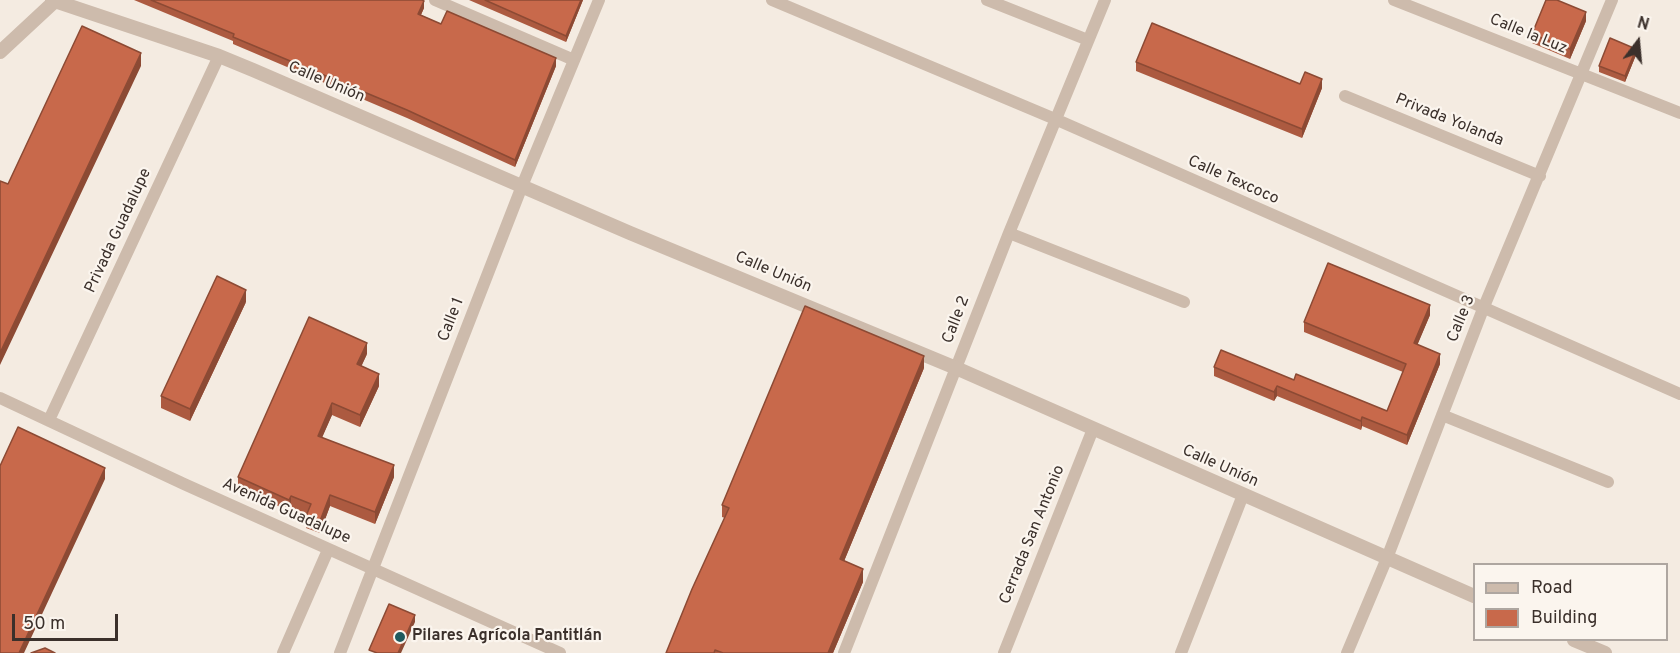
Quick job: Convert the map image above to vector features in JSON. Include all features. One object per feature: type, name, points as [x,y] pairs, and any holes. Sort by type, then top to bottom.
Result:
[{"type":"street","points":[[0,52],[55,0]]},
{"type":"street","name":"Calle Unión","points":[[55,0],[219,56],[956,368],[1473,596]]},
{"type":"street","points":[[435,0],[574,60]]},
{"type":"street","name":"Calle 1","points":[[340,653],[522,186],[598,0]]},
{"type":"street","name":"Calle Texcoco","points":[[772,0],[1055,120],[1680,394]]},
{"type":"street","points":[[987,0],[1088,40]]},
{"type":"street","name":"Calle 2","points":[[844,653],[1009,233],[1106,0]]},
{"type":"street","name":"Calle la Luz","points":[[1394,0],[1680,113]]},
{"type":"street","name":"Calle 3","points":[[1347,653],[1387,558],[1483,309],[1612,0]]},
{"type":"street","name":"Privada Guadalupe","points":[[49,420],[219,56]]},
{"type":"street","name":"Privada Yolanda","points":[[1345,96],[1540,176]]},
{"type":"street","points":[[1009,233],[1184,302]]},
{"type":"street","name":"Avenida Guadalupe","points":[[0,398],[328,550],[560,653]]},
{"type":"street","points":[[1442,415],[1608,482]]},
{"type":"street","name":"Cerrada San Antonio","points":[[1004,653],[1093,429]]},
{"type":"street","points":[[1180,653],[1243,495]]},
{"type":"street","points":[[283,653],[328,550]]},
{"type":"street","points":[[1578,641],[1601,652]]},
{"type":"building","points":[[151,0],[422,0],[424,1],[418,14],[441,24],[447,11],[556,58],[515,160],[407,110]]},
{"type":"building","points":[[485,0],[581,0],[566,36]]},
{"type":"building","points":[[1546,0],[1557,0],[1586,12],[1570,49],[1532,34]]},
{"type":"building","points":[[1152,23],[1300,84],[1305,72],[1322,79],[1302,129],[1136,62]]},
{"type":"building","points":[[82,26],[141,53],[0,353],[0,181],[8,184]]},
{"type":"building","points":[[1610,38],[1636,49],[1625,76],[1599,66]]},
{"type":"building","points":[[1328,263],[1430,305],[1414,343],[1440,354],[1407,435],[1362,417],[1361,421],[1277,386],[1274,392],[1214,367],[1221,350],[1294,380],[1296,374],[1387,411],[1406,364],[1304,322]]},
{"type":"building","points":[[217,276],[246,290],[190,409],[161,396]]},
{"type":"building","points":[[805,306],[924,356],[840,559],[863,569],[828,653],[723,653],[715,650],[714,653],[666,653],[729,508],[722,505]]},
{"type":"building","points":[[309,317],[367,343],[357,364],[379,374],[360,415],[332,403],[318,436],[394,465],[375,512],[330,495],[320,521],[306,516],[311,504],[291,496],[289,500],[238,477]]},
{"type":"building","points":[[18,427],[105,468],[19,653],[0,653],[0,466]]},
{"type":"building","points":[[389,604],[415,615],[398,653],[377,653],[369,650]]},
{"type":"building","points":[[45,648],[55,653],[31,653]]},
{"type":"place","name":"Pilares Agrícola Pantitlán","points":[[400,637]]}]
